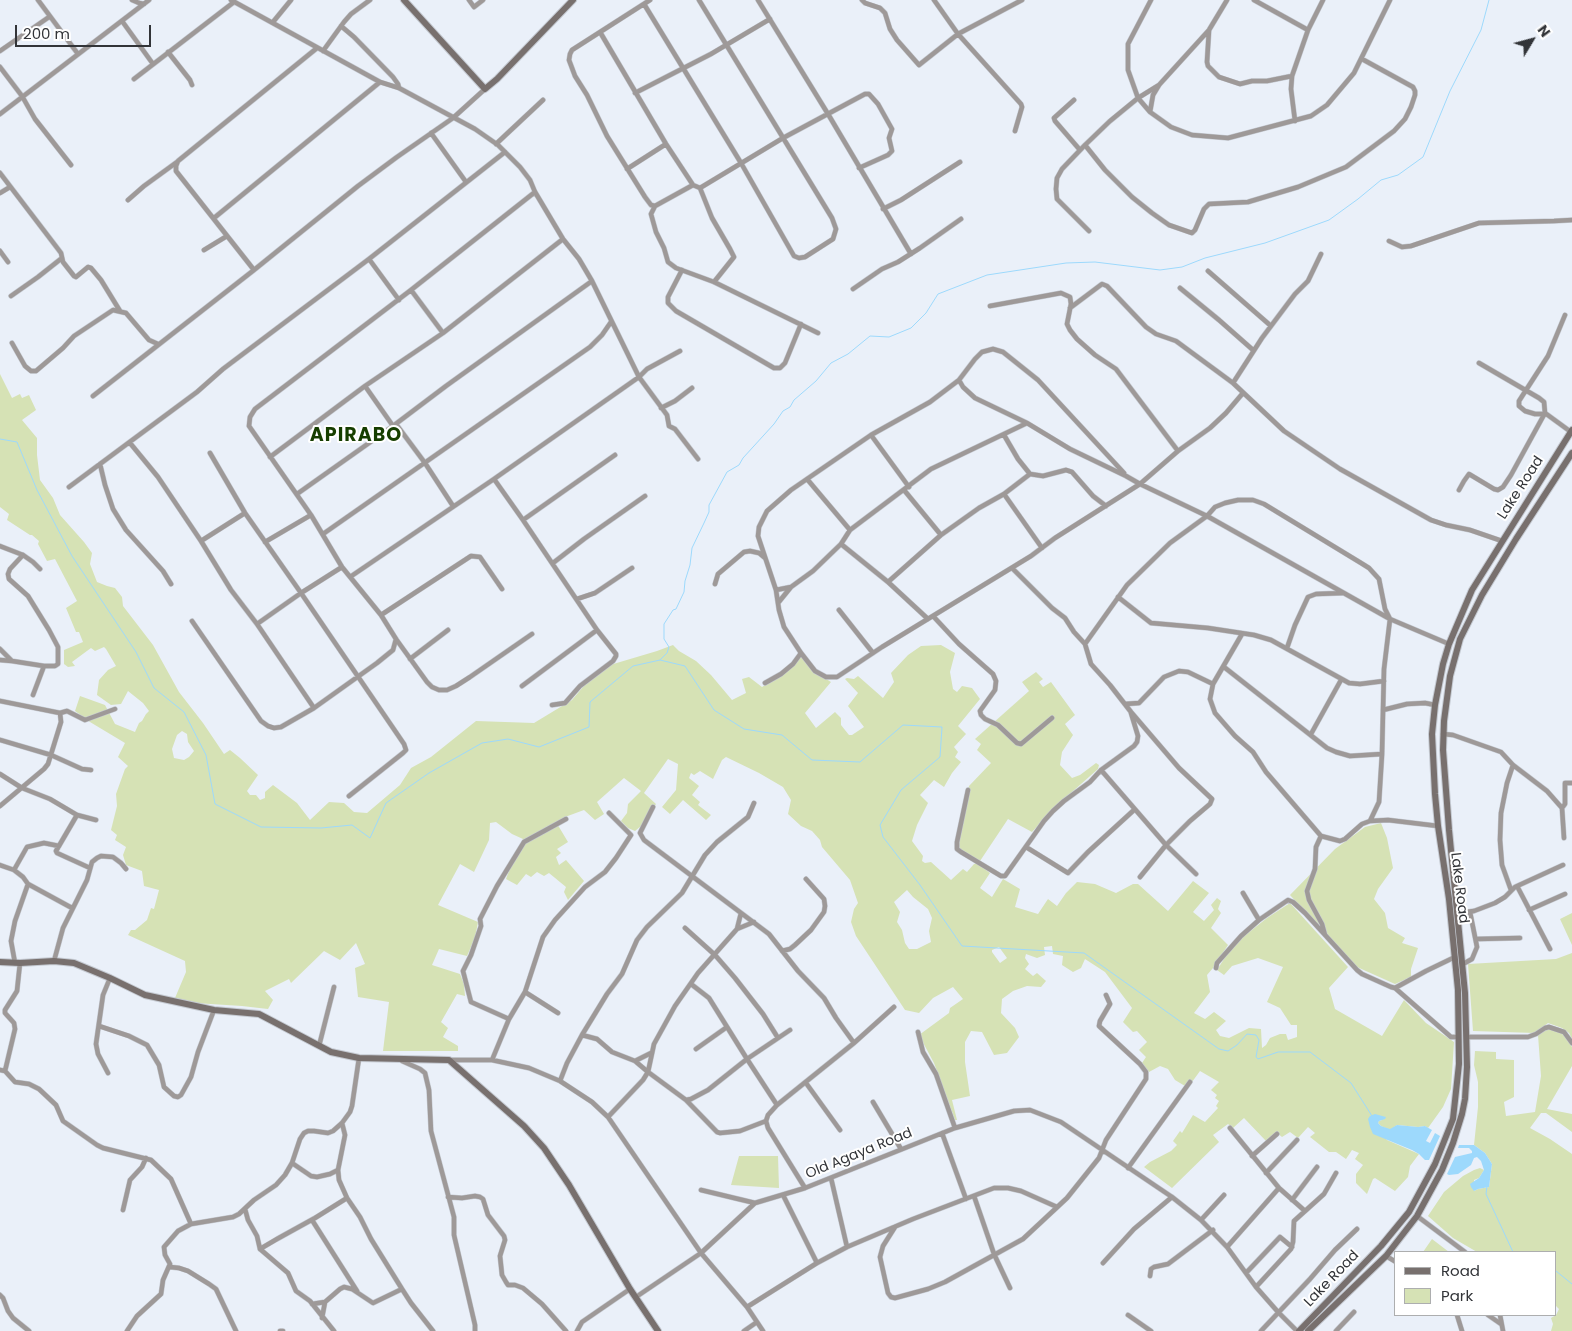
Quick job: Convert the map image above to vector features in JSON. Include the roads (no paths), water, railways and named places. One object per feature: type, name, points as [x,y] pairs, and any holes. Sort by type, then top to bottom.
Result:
[{"type":"main road","points":[[404,0],[485,89],[497,79],[573,0]]},
{"type":"main road","name":"Lake Road","points":[[1298,1331],[1381,1246],[1410,1212],[1435,1164],[1453,1119],[1459,1064],[1458,990],[1449,899],[1435,794],[1432,734],[1435,705],[1449,644],[1472,590],[1572,431]]},
{"type":"main road","name":"Lake Road","points":[[1308,1331],[1386,1256],[1417,1216],[1442,1170],[1462,1114],[1465,1099],[1466,993],[1449,830],[1443,734],[1450,676],[1460,639],[1493,576],[1572,453]]},
{"type":"main road","points":[[0,962],[54,961],[74,963],[146,995],[214,1010],[260,1014],[331,1052],[359,1058],[449,1060],[524,1126],[544,1148],[569,1185],[630,1289],[658,1331]]},
{"type":"street","points":[[38,0],[78,54]]},
{"type":"street","points":[[132,0],[139,3],[147,2]]},
{"type":"street","points":[[274,22],[291,0]]},
{"type":"street","points":[[323,51],[351,14],[370,0]]},
{"type":"street","points":[[469,0],[474,7],[483,0]]},
{"type":"street","points":[[650,0],[572,50],[570,60],[575,76],[587,95],[607,136],[645,197],[651,205],[655,206]]},
{"type":"street","points":[[644,4],[741,163],[794,256],[799,258],[805,257],[833,239],[836,229],[824,204],[699,0]]},
{"type":"street","points":[[758,0],[911,254]]},
{"type":"street","points":[[862,0],[865,3],[880,8],[897,40],[919,65],[958,34],[1022,0]]},
{"type":"street","points":[[934,0],[958,34],[1021,104],[1022,107],[1015,131]]},
{"type":"street","points":[[1151,0],[1128,44],[1128,70],[1138,98],[1150,112],[1171,127],[1185,133],[1228,138],[1311,116],[1326,105],[1354,73],[1390,0]]},
{"type":"street","points":[[1150,112],[1153,95],[1159,85],[1209,30],[1227,0]]},
{"type":"street","points":[[1254,0],[1308,30]]},
{"type":"street","points":[[1295,121],[1291,89],[1292,76],[1308,30],[1323,0]]},
{"type":"street","points":[[134,79],[232,1],[242,3],[317,48],[380,82],[399,88],[475,129],[496,144],[525,173],[563,239],[579,259],[592,281],[639,377],[667,415],[669,426],[675,429],[698,459]]},
{"type":"street","points":[[0,114],[147,2]]},
{"type":"street","points":[[0,51],[49,17]]},
{"type":"street","points":[[635,93],[683,69],[770,18]]},
{"type":"street","points":[[122,21],[153,64]]},
{"type":"street","points":[[341,26],[393,78],[399,88]]},
{"type":"street","points":[[1209,30],[1207,62],[1208,66],[1219,77],[1240,84],[1292,76]]},
{"type":"street","points":[[600,32],[666,144],[693,185],[700,188],[712,218],[724,236],[734,257],[714,282]]},
{"type":"street","points":[[128,200],[317,48]]},
{"type":"street","points":[[168,52],[192,85]]},
{"type":"street","points":[[1085,144],[1105,170],[1132,197],[1169,225],[1192,234],[1196,230],[1204,209],[1210,204],[1248,202],[1298,187],[1346,167],[1394,130],[1405,119],[1412,107],[1415,95],[1413,88],[1362,59]]},
{"type":"street","points":[[0,67],[22,96],[35,119],[71,165]]},
{"type":"street","points":[[214,218],[380,82]]},
{"type":"street","points":[[1089,231],[1057,199],[1056,178],[1085,144],[1110,121],[1138,98],[1159,85]]},
{"type":"street","points":[[93,396],[358,186],[453,118],[485,89]]},
{"type":"street","points":[[700,188],[783,138],[865,94],[869,94],[878,104],[892,129],[889,138],[892,151],[888,156],[859,168]]},
{"type":"street","points":[[496,144],[543,100]]},
{"type":"street","points":[[1074,100],[1054,118],[1080,150]]},
{"type":"street","points":[[431,133],[466,182]]},
{"type":"street","points":[[627,169],[666,144]]},
{"type":"street","points":[[69,487],[197,392],[223,369],[505,152]]},
{"type":"street","points":[[178,161],[176,170],[254,270]]},
{"type":"street","points":[[883,209],[901,200],[960,162]]},
{"type":"street","points":[[0,173],[61,253],[62,258],[76,277],[88,267],[91,268],[101,280],[120,311]]},
{"type":"street","points":[[693,185],[655,206],[651,214],[656,232],[664,248],[666,259],[671,265],[714,282],[818,333]]},
{"type":"street","points":[[0,193],[10,186]]},
{"type":"street","points":[[532,634],[470,677],[447,690],[439,690],[432,686],[410,659],[381,615],[342,567],[297,494],[250,429],[250,417],[255,409],[399,300],[535,192]]},
{"type":"street","points":[[853,289],[882,269],[911,254],[961,219]]},
{"type":"street","points":[[1389,241],[1402,247],[1411,246],[1479,223],[1572,220]]},
{"type":"street","points":[[204,250],[227,236]]},
{"type":"street","points":[[270,457],[365,386],[443,333],[563,239]]},
{"type":"street","points":[[0,251],[8,262]]},
{"type":"street","points":[[1232,383],[1253,350],[1295,294],[1308,281],[1321,254]]},
{"type":"street","points":[[11,296],[38,278],[62,258]]},
{"type":"street","points":[[368,259],[399,300]]},
{"type":"street","points":[[682,270],[668,297],[668,303],[676,311],[774,368],[780,368],[785,363],[801,324]]},
{"type":"street","points":[[1208,271],[1271,326]]},
{"type":"street","points":[[297,494],[592,281]]},
{"type":"street","points":[[1070,308],[1102,284],[1107,286],[1146,327],[1156,334],[1176,341],[1232,383],[1284,431],[1340,469],[1431,520],[1502,541]]},
{"type":"street","points":[[1180,288],[1253,350]]},
{"type":"street","points":[[411,290],[443,333]]},
{"type":"street","points":[[990,306],[1061,293],[1070,297],[1067,324],[1070,330],[1095,355],[1116,370],[1178,451]]},
{"type":"street","points":[[12,343],[25,366],[31,371],[36,370],[63,348],[74,336],[113,310],[126,313],[149,340],[158,344]]},
{"type":"street","points":[[1565,315],[1548,356],[1525,390],[1519,401],[1519,406],[1530,413],[1544,413],[1572,431]]},
{"type":"street","points":[[323,534],[590,347],[611,322]]},
{"type":"street","points":[[1126,476],[1038,380],[1002,352],[993,349],[982,352],[975,358],[959,380],[930,402],[872,436],[807,479],[767,511],[759,526],[758,536],[776,590],[784,627],[801,654],[815,671],[826,677],[837,677],[1012,568],[1140,484],[1178,451],[1216,423],[1244,393]]},
{"type":"street","points":[[350,577],[494,479],[639,377],[647,369],[680,351]]},
{"type":"street","points":[[1459,490],[1469,474],[1494,490],[1503,487],[1507,483],[1544,413],[1544,402],[1479,363]]},
{"type":"street","points":[[959,380],[963,387],[975,398],[1027,423],[1070,449],[1207,516],[1390,619],[1449,644]]},
{"type":"street","points":[[365,386],[425,463],[453,506]]},
{"type":"street","points":[[661,408],[675,401],[692,388]]},
{"type":"street","points":[[778,603],[791,588],[813,571],[841,544],[850,530],[931,469],[1027,423]]},
{"type":"street","points":[[1004,435],[1018,459],[1030,474],[1043,476],[1066,470],[1072,472],[1093,496],[1106,506]]},
{"type":"street","points":[[872,436],[941,535]]},
{"type":"street","points":[[130,443],[158,477],[231,590],[257,624],[314,708]]},
{"type":"street","points":[[210,453],[245,513],[404,744],[406,750],[349,796]]},
{"type":"street","points":[[524,520],[615,455]]},
{"type":"street","points":[[100,464],[104,485],[113,509],[126,530],[163,571],[171,584]]},
{"type":"street","points":[[888,582],[941,535],[979,508],[1004,494],[1030,474]]},
{"type":"street","points":[[494,479],[524,520],[597,630],[616,654],[615,659],[580,686],[565,703],[552,705]]},
{"type":"street","points":[[807,479],[850,530]]},
{"type":"street","points":[[1004,494],[1042,548]]},
{"type":"street","points":[[553,564],[584,539],[645,496]]},
{"type":"street","points":[[1084,644],[1127,585],[1170,543],[1207,516],[1215,506],[1225,503],[1238,500],[1253,500],[1264,504],[1370,568],[1381,584],[1385,609],[1390,619],[1384,681],[1380,798],[1370,821]]},
{"type":"street","points":[[201,541],[245,513]]},
{"type":"street","points":[[265,542],[311,515]]},
{"type":"street","points":[[841,544],[931,618],[993,674],[996,681],[995,690],[980,711],[981,716],[998,725],[1017,743],[1021,744],[1052,718]]},
{"type":"street","points":[[0,546],[23,555],[40,569]]},
{"type":"street","points":[[715,584],[718,574],[744,552],[759,553],[766,558]]},
{"type":"street","points":[[0,660],[44,666],[55,666],[58,664],[58,647],[28,596],[10,579],[8,574],[10,569],[23,555]]},
{"type":"street","points":[[381,615],[471,556],[480,557],[502,589]]},
{"type":"street","points":[[257,624],[342,567]]},
{"type":"street","points":[[577,599],[595,593],[632,568]]},
{"type":"street","points":[[1012,568],[1052,608],[1065,618],[1084,644],[1091,664],[1179,768],[1212,799],[1210,804],[1166,845],[1140,877]]},
{"type":"street","points":[[776,590],[791,588]]},
{"type":"street","points":[[1287,648],[1308,597],[1316,594],[1345,593]]},
{"type":"street","points":[[1118,597],[1151,623],[1208,628],[1271,640],[1349,683],[1360,684],[1384,681]]},
{"type":"street","points":[[839,610],[873,653]]},
{"type":"street","points":[[192,621],[262,721],[274,728],[281,727],[314,708],[357,677],[393,650],[396,639]]},
{"type":"street","points":[[410,659],[448,630]]},
{"type":"street","points":[[522,686],[597,630]]},
{"type":"street","points":[[1242,634],[1213,684],[1210,699],[1216,713],[1235,736],[1253,752],[1273,780],[1307,817],[1321,836],[1342,841],[1362,824],[1370,821],[1388,820],[1438,826]]},
{"type":"street","points":[[0,649],[12,661]]},
{"type":"street","points":[[765,683],[781,674],[801,654]]},
{"type":"street","points":[[33,695],[44,666]]},
{"type":"street","points":[[1224,667],[1327,748],[1343,754],[1361,756],[1382,754]]},
{"type":"street","points":[[1125,704],[1139,703],[1164,677],[1178,671],[1188,672],[1213,684]]},
{"type":"street","points":[[1310,734],[1342,680]]},
{"type":"street","points":[[0,701],[60,713],[67,711],[85,720],[115,709]]},
{"type":"street","points":[[1383,710],[1407,704],[1435,705]]},
{"type":"street","points":[[968,790],[957,849],[1001,876],[1005,876],[1053,811],[1064,800],[1090,782],[1101,770],[1124,755],[1137,742],[1138,736],[1131,712]]},
{"type":"street","points":[[0,806],[44,769],[51,755],[60,725],[60,713]]},
{"type":"street","points":[[1443,734],[1453,735],[1501,752],[1513,766],[1548,792],[1562,808]]},
{"type":"street","points":[[0,740],[51,755],[82,770],[91,770]]},
{"type":"street","points":[[1511,890],[1502,865],[1500,840],[1502,805],[1508,778],[1513,766]]},
{"type":"street","points":[[1101,770],[1134,810],[1196,874]]},
{"type":"street","points":[[0,774],[22,788],[50,799],[77,815],[96,820]]},
{"type":"street","points":[[1564,838],[1562,808],[1565,804],[1565,783],[1572,783]]},
{"type":"street","points":[[560,1081],[582,1035],[607,994],[622,974],[637,940],[647,926],[676,900],[717,842],[748,817],[754,803]]},
{"type":"street","points":[[640,834],[654,807]]},
{"type":"street","points":[[1026,847],[1068,873],[1134,810]]},
{"type":"street","points":[[609,813],[631,835]]},
{"type":"street","points":[[77,815],[56,851],[90,868]]},
{"type":"street","points":[[509,1019],[471,1002],[462,971],[471,955],[479,933],[480,919],[497,886],[524,842],[566,819]]},
{"type":"street","points":[[640,834],[651,846],[769,934],[798,971],[824,998],[854,1043]]},
{"type":"street","points":[[631,835],[640,834]]},
{"type":"street","points":[[492,1060],[509,1019],[525,992],[543,937],[555,920],[585,887],[605,872],[631,835]]},
{"type":"street","points":[[1321,836],[1316,847],[1315,869],[1307,891],[1322,924],[1325,936]]},
{"type":"street","points":[[14,870],[27,847],[44,842],[59,846]]},
{"type":"street","points":[[54,961],[63,928],[87,880],[92,862],[101,856],[113,857],[126,869]]},
{"type":"street","points":[[0,865],[14,870],[28,884],[72,908]]},
{"type":"street","points":[[1458,913],[1470,912],[1500,900],[1517,886],[1563,865]]},
{"type":"street","points":[[782,951],[790,949],[795,945],[811,930],[824,912],[824,899],[806,878]]},
{"type":"street","points":[[28,884],[15,921],[11,941],[17,963],[18,991],[5,1010],[5,1013],[14,1023],[15,1029],[3,1071],[15,1082],[29,1084],[39,1089],[56,1105],[63,1121],[98,1145],[103,1148],[151,1160],[171,1179],[191,1224]]},
{"type":"street","points":[[1517,886],[1550,949]]},
{"type":"street","points":[[1243,893],[1259,920]]},
{"type":"street","points":[[1529,910],[1565,894]]},
{"type":"street","points":[[1216,968],[1217,963],[1240,936],[1259,920],[1290,900],[1305,913],[1357,970],[1395,988],[1451,1037],[1458,1037]]},
{"type":"street","points":[[1463,964],[1472,959],[1477,947],[1470,912]]},
{"type":"street","points":[[608,1117],[640,1084],[648,1072],[654,1044],[675,1006],[698,973],[736,929],[741,913]]},
{"type":"street","points":[[736,929],[754,922]]},
{"type":"street","points":[[684,928],[715,955],[735,978],[758,1007],[778,1038]]},
{"type":"street","points":[[1476,939],[1520,938]]},
{"type":"street","points":[[1395,988],[1455,958]]},
{"type":"street","points":[[108,1073],[98,1054],[96,1044],[103,995],[110,978]]},
{"type":"street","points":[[691,984],[709,998],[777,1105]]},
{"type":"street","points":[[319,1046],[334,986]]},
{"type":"street","points":[[525,992],[558,1013]]},
{"type":"street","points":[[895,1227],[883,1246],[880,1257],[888,1294],[895,1298],[945,1282],[1023,1239],[1077,1187],[1099,1158],[1106,1140],[1144,1083],[1146,1075],[1140,1064],[1099,1026],[1110,1004],[1106,995]]},
{"type":"street","points":[[805,1188],[768,1128],[766,1121],[768,1115],[777,1105],[854,1043],[894,1007]]},
{"type":"street","points":[[99,1026],[129,1036],[147,1045],[159,1065],[164,1087],[174,1096],[178,1097],[191,1077],[214,1010]]},
{"type":"street","points":[[696,1048],[727,1027]]},
{"type":"street","points":[[1467,1037],[1528,1037],[1548,1027],[1564,1032],[1572,1043]]},
{"type":"street","points":[[686,1100],[691,1100],[708,1090],[747,1059],[790,1030]]},
{"type":"street","points":[[918,1032],[923,1052],[936,1074],[955,1128]]},
{"type":"street","points":[[582,1035],[597,1040],[612,1052],[635,1061],[686,1100],[717,1132],[740,1131],[766,1121]]},
{"type":"street","points":[[635,1061],[651,1053]]},
{"type":"street","points":[[126,1331],[137,1316],[161,1294],[165,1275],[170,1267],[164,1247],[178,1231],[191,1224],[233,1217],[239,1214],[254,1200],[276,1185],[285,1175],[304,1133],[314,1131],[328,1132],[342,1123],[352,1106],[359,1058]]},
{"type":"street","points":[[399,1059],[425,1073],[429,1090],[431,1131],[454,1217],[454,1235],[476,1331]]},
{"type":"street","points":[[449,1060],[492,1060],[529,1068],[560,1081],[592,1102],[608,1117],[701,1253],[747,1307],[763,1331]]},
{"type":"street","points":[[1128,1168],[1190,1082]]},
{"type":"street","points":[[806,1083],[840,1130]]},
{"type":"street","points":[[873,1102],[901,1149]]},
{"type":"street","name":"Old Agaya Road","points":[[636,1297],[701,1253],[755,1203],[805,1188],[942,1132],[1014,1110],[1030,1110],[1061,1122],[1172,1197],[1201,1220],[1213,1230],[1227,1247],[1256,1287],[1298,1331]]},
{"type":"street","points":[[342,1123],[345,1135],[338,1170],[339,1180],[347,1198],[402,1289],[433,1331]]},
{"type":"street","points":[[1230,1128],[1279,1188],[1304,1211]]},
{"type":"street","points":[[942,1132],[966,1199]]},
{"type":"street","points":[[1252,1156],[1277,1134]]},
{"type":"street","points":[[1266,1173],[1297,1140]]},
{"type":"street","points":[[123,1210],[130,1180],[142,1167],[146,1158]]},
{"type":"street","points":[[292,1163],[311,1176],[317,1177],[338,1170]]},
{"type":"street","points":[[1292,1200],[1317,1168]]},
{"type":"street","points":[[1256,1287],[1292,1247],[1294,1221],[1324,1194],[1336,1173]]},
{"type":"street","points":[[831,1178],[847,1247]]},
{"type":"street","points":[[747,1307],[817,1263],[847,1247],[994,1188],[1008,1188],[1021,1191],[1057,1207]]},
{"type":"street","points":[[1227,1247],[1279,1188]]},
{"type":"street","points":[[701,1190],[755,1203]]},
{"type":"street","points":[[783,1195],[817,1263]]},
{"type":"street","points":[[1201,1220],[1224,1195]]},
{"type":"street","points":[[974,1196],[994,1254],[1010,1288]]},
{"type":"street","points":[[448,1197],[480,1197],[488,1215],[504,1236],[505,1240],[500,1256],[502,1275],[506,1282],[508,1285],[516,1285],[523,1288],[542,1304],[566,1331]]},
{"type":"street","points":[[1103,1263],[1134,1229],[1172,1197]]},
{"type":"street","points":[[260,1249],[347,1198]]},
{"type":"street","points":[[245,1209],[248,1220],[257,1236],[260,1249],[286,1270],[296,1291],[312,1304],[334,1331]]},
{"type":"street","points":[[1417,1216],[1465,1251]]},
{"type":"street","points":[[312,1220],[358,1293]]},
{"type":"street","points":[[1261,1331],[1335,1250],[1357,1229]]},
{"type":"street","points":[[1150,1276],[1150,1272],[1154,1267],[1168,1264],[1213,1230]]},
{"type":"street","points":[[1246,1273],[1280,1237],[1292,1247]]},
{"type":"street","points":[[1386,1256],[1394,1261]]},
{"type":"street","points":[[170,1267],[188,1271],[216,1289],[236,1331]]},
{"type":"street","points":[[312,1304],[325,1302],[344,1287],[352,1289],[373,1303],[402,1289]]},
{"type":"street","points":[[577,1331],[582,1322],[630,1289]]},
{"type":"street","points":[[0,1295],[13,1318],[29,1331]]},
{"type":"street","points":[[322,1318],[325,1302]]},
{"type":"street","points":[[1336,1331],[1354,1312]]},
{"type":"street","points":[[1128,1315],[1151,1331]]},
{"type":"street","points":[[1457,1316],[1462,1331]]},
{"type":"street","points":[[1490,1316],[1502,1324]]},
{"type":"street","points":[[1500,1316],[1503,1331]]},
{"type":"street","points":[[744,1331],[757,1322]]},
{"type":"water","points":[[1375,1114],[1386,1117],[1378,1123],[1390,1129],[1397,1125],[1425,1126],[1432,1130],[1426,1141],[1430,1143],[1435,1133],[1440,1136],[1429,1160],[1425,1160],[1412,1150],[1373,1134],[1368,1119]]},
{"type":"water","points":[[1459,1145],[1474,1145],[1485,1153],[1492,1164],[1489,1187],[1474,1191],[1471,1187],[1470,1184],[1479,1178],[1484,1170],[1481,1161],[1477,1157],[1474,1158],[1471,1165],[1458,1174],[1447,1174],[1455,1157],[1472,1153],[1469,1148],[1458,1148]]},
{"type":"waterway","points":[[660,660],[667,653],[669,647],[664,639],[664,624],[673,610],[676,609],[684,592],[692,548],[709,512],[709,505],[727,472],[739,465],[783,411],[790,407],[794,400],[816,381],[831,363],[848,354],[870,336],[889,337],[911,328],[926,313],[938,294],[987,275],[1066,263],[1095,262],[1160,270],[1182,267],[1205,258],[1265,243],[1329,220],[1381,180],[1398,175],[1423,157],[1450,91],[1481,30],[1489,0]]},
{"type":"waterway","points":[[0,439],[17,442],[37,490],[72,556],[136,652],[154,688],[184,712],[206,755],[215,804],[261,827],[321,828],[352,825],[370,838],[386,803],[429,773],[482,743],[508,739],[539,747],[589,727],[590,702],[633,666],[660,660],[685,666],[714,710],[744,729],[782,735],[812,760],[860,762],[903,725],[942,727],[940,757],[901,790],[880,825],[883,837],[920,885],[962,946],[1084,953],[1219,1049],[1228,1051],[1237,1045],[1247,1034],[1256,1035],[1259,1040],[1256,1057],[1258,1059],[1278,1052],[1310,1052],[1351,1083],[1372,1116]]},
{"type":"waterway","points":[[1487,1186],[1486,1194],[1513,1251]]},
{"type":"waterway","points":[[1557,1272],[1572,1284]]},
{"type":"district","name":"APIRABO","points":[[356,436]]}]
